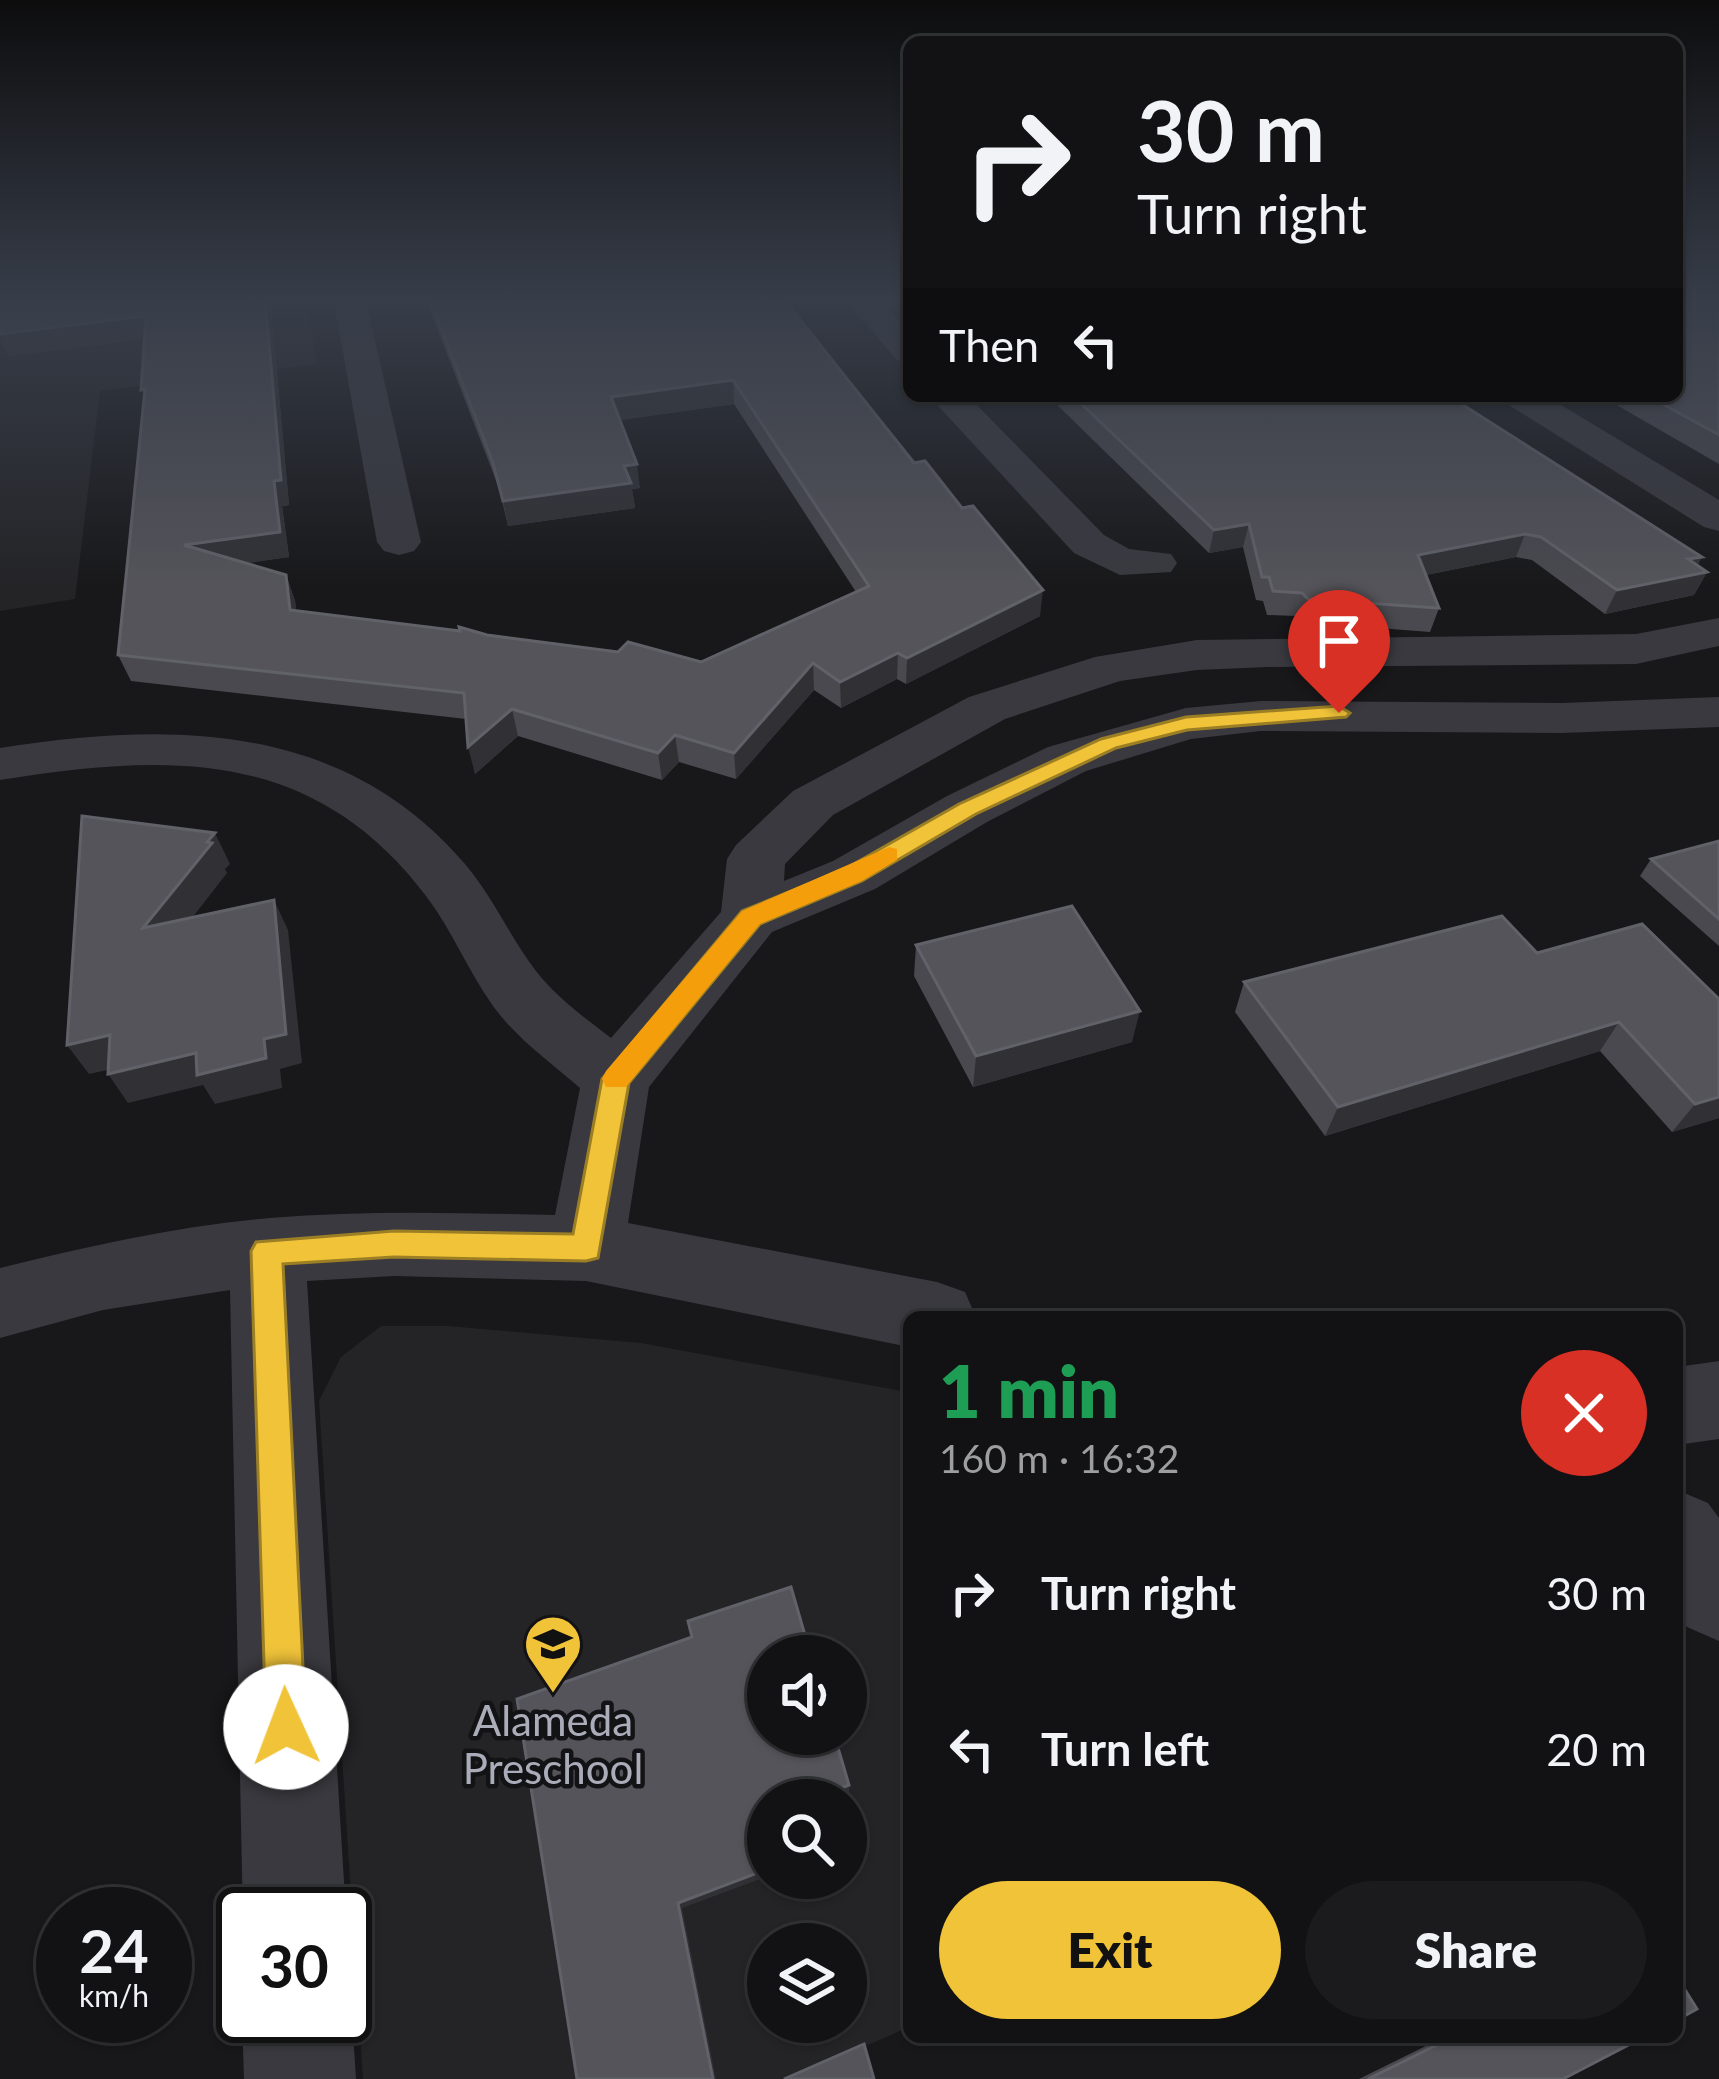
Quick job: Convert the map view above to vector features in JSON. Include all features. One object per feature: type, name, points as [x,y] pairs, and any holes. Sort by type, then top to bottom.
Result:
[{"type":"street","points":[[369,394],[399,542]]},
{"type":"street","points":[[952,402],[1003,460],[1090,544],[1120,562],[1155,562]]},
{"type":"street","points":[[1530,402],[1719,518]]},
{"type":"street","points":[[751,917],[756,859],[813,803],[987,708],[1061,681],[1197,655],[1636,649],[1719,632]]},
{"type":"street","points":[[586,1248],[616,1079],[751,917],[854,875],[1067,759],[1186,724],[1339,713],[1562,718],[1719,712]]},
{"type":"street","points":[[0,764],[98,752],[208,754],[302,770],[339,788],[379,813],[429,863],[463,905],[516,992],[616,1079]]},
{"type":"street","points":[[0,1303],[103,1276],[267,1251],[394,1244],[586,1248],[906,1311]]},
{"type":"street","points":[[267,1251],[292,1887]]},
{"type":"street","points":[[1683,1405],[1719,1400]]},
{"type":"street","points":[[1683,1543],[1719,1595]]},
{"type":"street","points":[[298,2043],[300,2079]]},
{"type":"shaded area","points":[[0,394],[100,394],[75,599],[0,611]]},
{"type":"shaded area","name":"Alameda Preschool","points":[[381,1326],[448,1326],[641,1343],[903,1391],[903,2030],[790,2079],[363,2079],[361,2043],[372,2043],[372,1887],[351,1887],[319,1401],[341,1357]]},
{"type":"building","points":[[144,394],[273,394],[280,532],[184,545],[286,575],[290,610],[460,631],[459,627],[618,652],[628,642],[701,662],[869,586],[742,394],[859,394],[914,463],[925,461],[962,508],[973,506],[1043,590],[907,658],[898,653],[840,682],[813,663],[734,753],[675,735],[658,753],[512,709],[468,747],[464,693],[118,655]]},
{"type":"building","points":[[466,394],[632,394],[611,397],[637,464],[624,466],[631,483],[503,501]]},
{"type":"building","points":[[1683,394],[1719,394],[1719,435],[1659,402],[1683,402]]},
{"type":"building","points":[[1079,402],[1458,402],[1702,557],[1688,559],[1707,572],[1617,590],[1541,537],[1525,534],[1418,555],[1439,608],[1308,599],[1302,593],[1273,591],[1269,577],[1262,577],[1249,524],[1214,530]]},
{"type":"building","points":[[82,816],[215,833],[207,842],[212,843],[143,928],[274,900],[286,1034],[264,1039],[266,1058],[197,1075],[196,1053],[108,1074],[110,1035],[67,1045]]},
{"type":"building","points":[[1719,841],[1719,919],[1651,859]]},
{"type":"building","points":[[1072,906],[1140,1011],[976,1056],[916,945]]},
{"type":"building","points":[[1502,916],[1537,953],[1642,924],[1719,999],[1719,1097],[1695,1104],[1619,1022],[1338,1107],[1244,982]]},
{"type":"building","points":[[791,1587],[805,1635],[747,1635],[747,1755],[840,1755],[847,1779],[747,1779],[747,1877],[678,1903],[713,2079],[577,2079],[517,1699],[692,1637],[688,1621]]},
{"type":"building","points":[[1683,1987],[1697,2009],[1683,2017]]},
{"type":"building","points":[[1441,2043],[1632,2043],[1563,2079],[1368,2079]]},
{"type":"building","points":[[864,2044],[874,2079],[784,2079]]},
{"type":"slow traffic","points":[[616,1079],[751,917],[854,875],[889,855]]},
{"type":"place","name":"Alameda Preschool","points":[[553,1695]]},
{"type":"route","points":[[286,1727],[267,1251],[394,1244],[586,1248],[616,1079],[751,917],[854,875],[968,809],[1067,759],[1108,744],[1186,724],[1339,713]]}]
